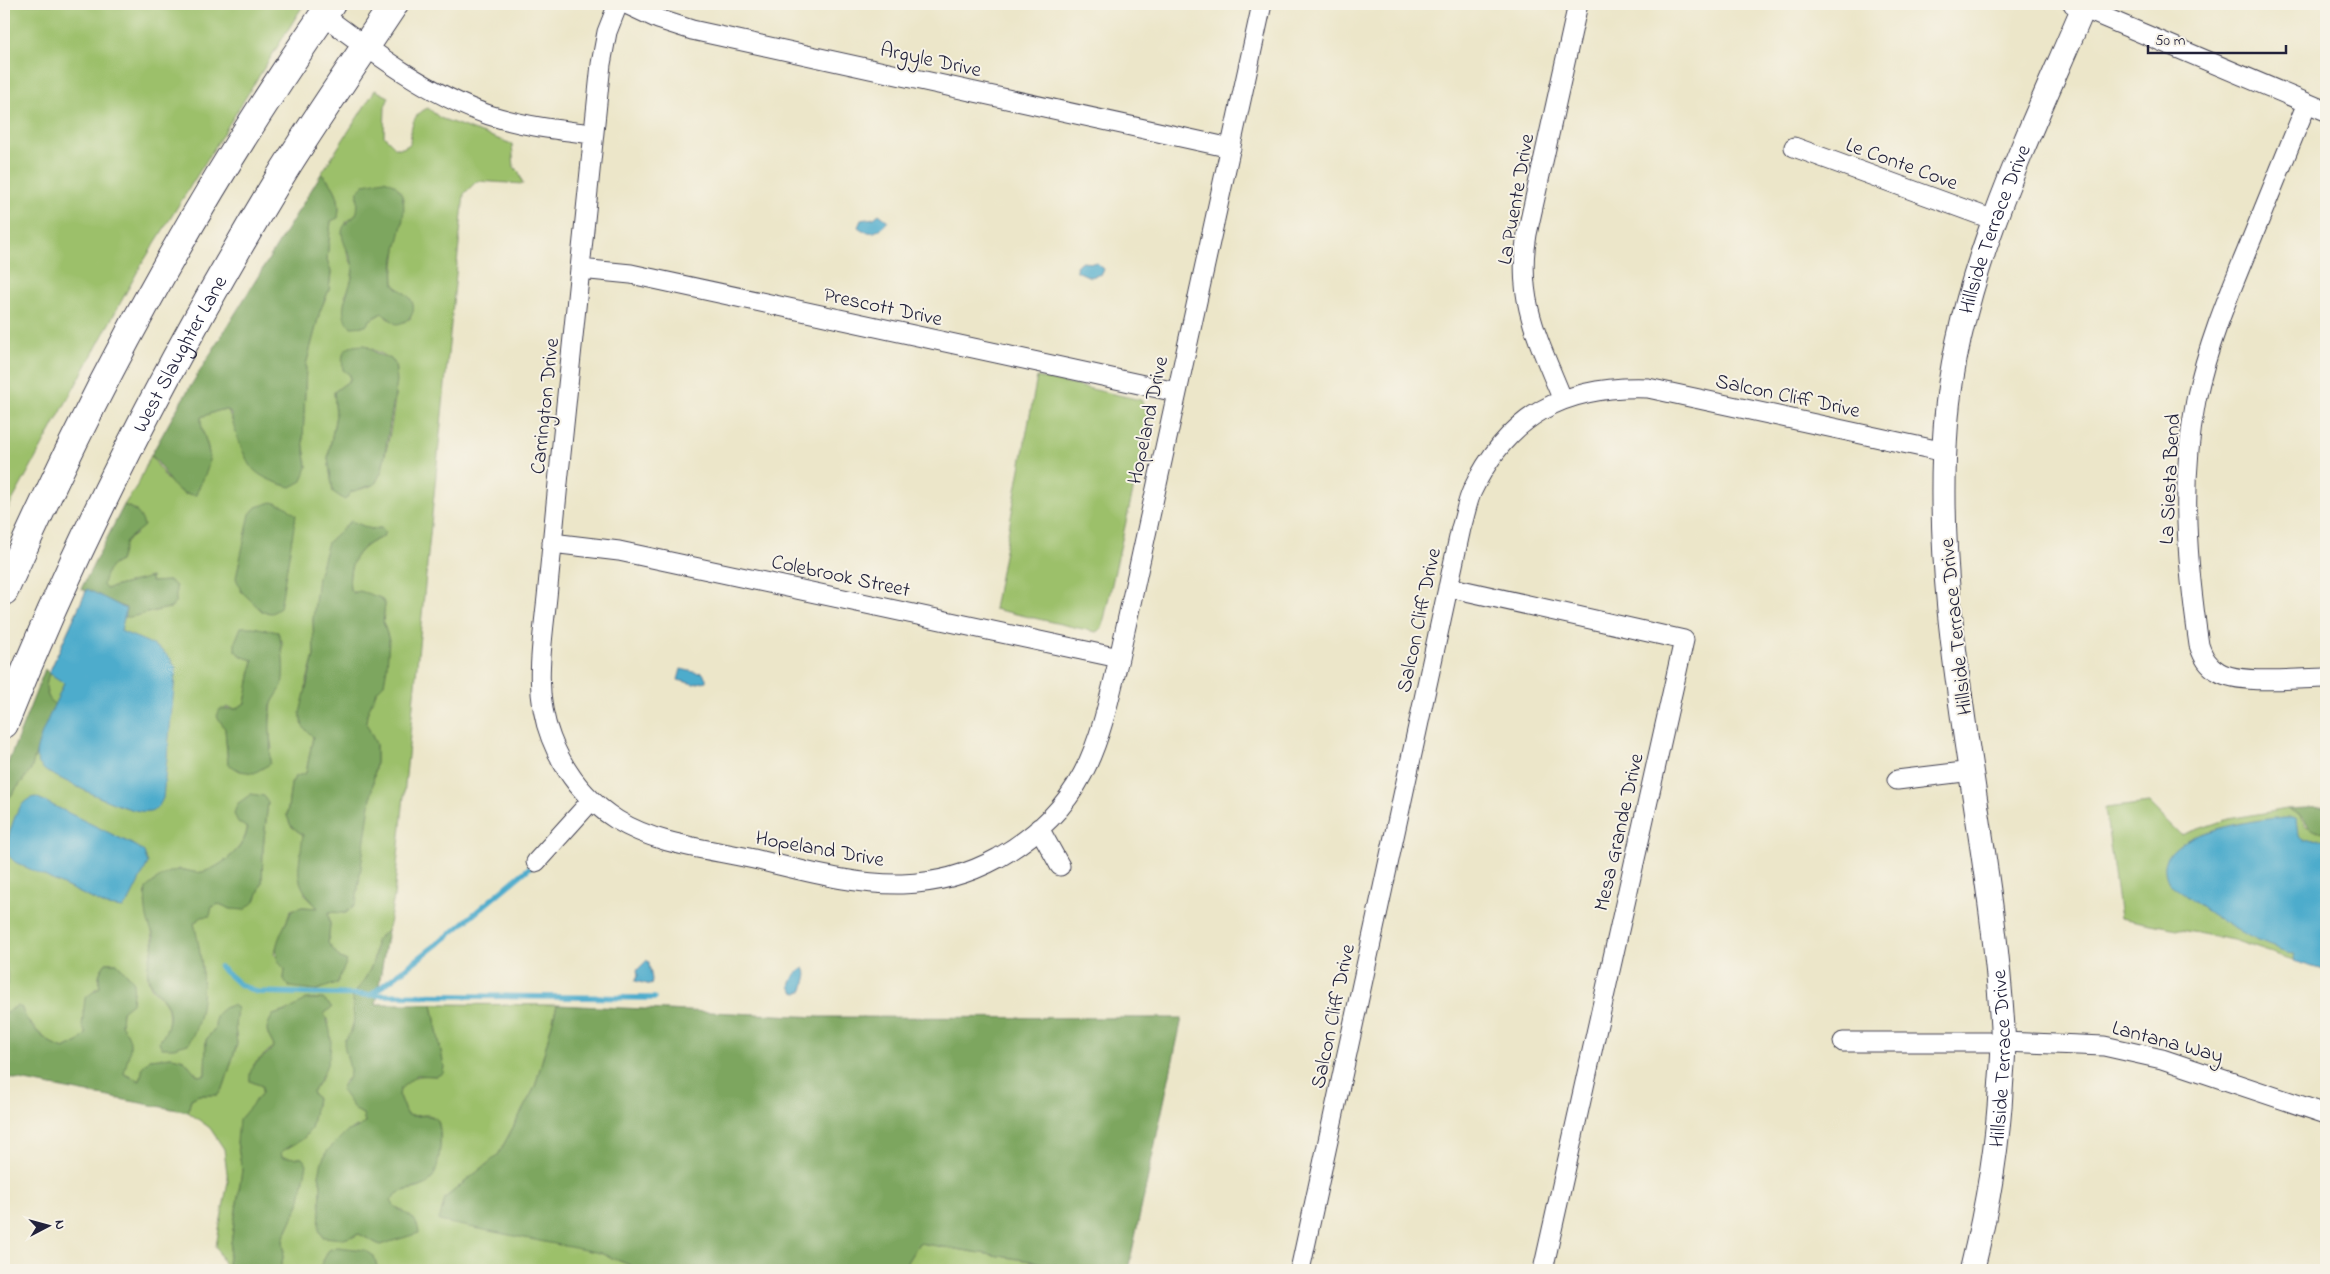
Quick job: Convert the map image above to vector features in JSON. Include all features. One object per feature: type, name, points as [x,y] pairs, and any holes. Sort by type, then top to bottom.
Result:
[{"type":"main road","name":"West Slaughter Lane","points":[[4,724],[74,560],[188,336],[278,180],[394,4]]},
{"type":"main road","points":[[4,592],[72,445],[134,326],[184,237],[251,126],[327,10]]},
{"type":"street","name":"Carrington Drive","points":[[592,801],[572,778],[556,752],[546,724],[539,681],[603,47],[618,4]]},
{"type":"street","name":"Argyle Drive","points":[[626,4],[658,19],[692,30],[1230,148]]},
{"type":"street","name":"Hopeland Drive","points":[[592,801],[617,820],[650,835],[844,878],[880,883],[930,881],[977,868],[1010,850],[1039,828],[1062,806],[1090,763],[1104,723],[1262,4]]},
{"type":"street","name":"La Puente Drive","points":[[1562,398],[1530,318],[1524,290],[1523,263],[1527,234],[1578,4]]},
{"type":"street","points":[[2080,5],[2326,111]]},
{"type":"street","name":"Hillside Terrace Drive","points":[[1972,1270],[1985,1218],[1999,1131],[2004,1042],[1994,927],[1948,606],[1943,522],[1944,452],[1951,385],[1957,352],[1976,277],[1994,220],[2080,5]]},
{"type":"street","points":[[327,10],[366,46],[434,90],[469,107],[527,125],[594,134]]},
{"type":"street","name":"La Siesta Bend","points":[[2307,102],[2224,307],[2204,368],[2191,434],[2186,536],[2188,569],[2199,645],[2202,656],[2208,664],[2220,673],[2238,678],[2326,678]]},
{"type":"street","name":"Le Conte Cove","points":[[1794,147],[1994,220]]},
{"type":"street","name":"Prescott Drive","points":[[580,269],[631,274],[1176,392]]},
{"type":"street","name":"Salcon Cliff Drive","points":[[1300,1270],[1448,588],[1471,492],[1487,463],[1504,440],[1522,424],[1562,398],[1612,388],[1648,388],[1944,452]]},
{"type":"street","name":"Colebrook Street","points":[[552,543],[620,551],[1119,658]]},
{"type":"street","name":"Mesa Grande Drive","points":[[1448,588],[1684,640],[1543,1270]]},
{"type":"street","points":[[1897,780],[1972,771]]},
{"type":"street","points":[[536,862],[592,801]]},
{"type":"street","points":[[1039,828],[1060,866]]},
{"type":"street","name":"Lantana Way","points":[[1843,1042],[2075,1043],[2135,1051],[2326,1114]]},
{"type":"green space","points":[[4,4],[304,4],[140,267],[4,516]]},
{"type":"green space","points":[[375,90],[389,97],[385,107],[384,136],[396,148],[403,148],[410,144],[415,118],[428,108],[440,118],[512,144],[514,167],[519,172],[523,184],[477,181],[464,194],[394,896],[388,930],[376,940],[376,949],[372,963],[353,996],[355,1017],[350,1034],[351,1071],[343,1083],[349,1101],[363,1114],[365,1122],[362,1126],[353,1128],[319,1175],[321,1186],[353,1237],[359,1234],[380,1245],[404,1211],[394,1206],[391,1201],[394,1196],[427,1183],[431,1178],[437,1161],[440,1140],[439,1123],[432,1116],[406,1114],[399,1096],[400,1089],[413,1078],[437,1076],[444,1067],[432,1004],[557,1005],[535,1087],[498,1155],[445,1198],[600,1253],[642,1270],[574,1270],[555,1267],[521,1270],[378,1270],[374,1256],[319,1268],[318,1270],[281,1270],[284,1250],[283,1239],[299,1204],[302,1158],[290,1159],[282,1157],[281,1152],[311,1129],[317,1099],[312,1092],[322,1078],[329,1022],[324,1014],[332,1007],[314,998],[289,1010],[273,1015],[268,1031],[274,1046],[254,1064],[250,1081],[262,1086],[262,1093],[255,1100],[237,1142],[242,1170],[227,1270],[216,1246],[228,1181],[224,1149],[210,1128],[188,1112],[191,1099],[199,1095],[218,1095],[224,1086],[237,1044],[235,1027],[236,1008],[216,1015],[215,1028],[206,1040],[205,1075],[198,1076],[184,1060],[172,1057],[150,1059],[143,1066],[141,1081],[124,1074],[127,1032],[121,1026],[122,1011],[134,983],[117,963],[106,963],[100,972],[100,987],[95,989],[86,1034],[78,1042],[64,1049],[44,1037],[17,1006],[4,1014],[4,989],[8,984],[4,945],[4,801],[9,798],[31,770],[49,699],[45,686],[49,673],[87,589],[126,609],[125,616],[134,616],[171,608],[170,581],[151,582],[151,577],[106,589],[102,585],[108,570],[120,561],[126,541],[136,534],[136,510],[124,505],[138,484],[151,455],[166,478],[186,495],[202,479],[208,466],[209,452],[201,417],[220,410],[228,410],[232,421],[307,467],[303,440],[306,365],[320,311],[329,290],[331,272],[327,259],[331,221],[338,217],[339,210],[334,188],[321,174]],"holes":[[[404,199],[395,253],[394,285],[403,292],[411,303],[412,313],[410,319],[388,319],[382,313],[370,320],[345,296],[351,284],[353,267],[347,252],[346,222],[354,217],[357,212]],[[365,345],[394,362],[396,384],[392,422],[384,460],[376,482],[362,489],[333,492],[328,458],[336,415],[334,392],[350,380],[350,375]],[[363,527],[371,529],[381,528],[383,537],[366,545],[356,557],[352,564],[349,581],[350,590],[385,604],[383,622],[389,640],[384,684],[376,692],[367,714],[366,724],[376,744],[376,762],[355,905],[346,913],[328,912],[330,925],[328,943],[340,958],[347,961],[317,990],[306,988],[284,979],[285,969],[274,953],[291,910],[302,907],[318,908],[305,895],[303,835],[291,826],[287,815],[291,784],[295,777],[306,773],[313,737],[303,727],[306,684],[314,656],[313,619]],[[282,640],[282,685],[272,703],[269,728],[272,749],[228,764],[225,729],[226,707],[236,709],[245,703],[253,659],[243,657]],[[268,802],[263,848],[262,883],[255,901],[231,909],[219,904],[212,907],[194,923],[202,967],[199,1017],[167,1032],[168,1009],[164,1000],[148,981],[153,945],[145,902],[178,869],[193,872],[209,870],[231,856],[242,842],[247,827],[238,822]]]},
{"type":"green space","points":[[321,174],[334,188],[338,199],[339,211],[338,218],[331,221],[327,259],[331,272],[329,290],[320,311],[306,365],[303,440],[307,467],[302,481],[291,487],[272,481],[255,471],[247,460],[240,444],[231,414],[228,410],[220,410],[201,417],[208,448],[209,464],[196,495],[179,491],[151,455],[182,400]]},
{"type":"green space","points":[[384,180],[394,185],[401,192],[404,213],[394,258],[394,285],[410,298],[413,303],[413,312],[409,319],[401,323],[396,324],[382,313],[370,320],[366,326],[351,327],[344,314],[344,306],[352,277],[353,264],[345,246],[342,232],[346,224],[356,214],[358,191],[365,184]]},
{"type":"green space","points":[[365,345],[378,354],[391,359],[395,364],[397,381],[382,471],[375,484],[351,492],[345,500],[333,492],[328,458],[336,415],[334,392],[350,380],[350,375],[343,370],[345,350],[352,346]]},
{"type":"green space","points":[[1037,377],[1141,400],[1150,416],[1102,628],[1096,632],[994,609]]},
{"type":"green space","points":[[272,502],[285,506],[296,515],[280,608],[272,613],[263,612],[241,591],[236,578],[250,514],[256,507]]},
{"type":"green space","points":[[124,505],[137,513],[144,526],[126,541],[120,561],[108,570],[103,585],[106,589],[151,577],[151,582],[170,581],[176,586],[176,601],[171,608],[125,617],[126,608],[81,589]]},
{"type":"green space","points":[[351,521],[371,529],[381,528],[385,531],[383,537],[366,545],[360,551],[352,564],[349,581],[350,590],[353,593],[360,591],[381,598],[385,604],[383,622],[389,640],[384,684],[376,692],[367,714],[366,723],[376,744],[376,762],[356,903],[346,913],[328,912],[330,924],[328,943],[340,958],[347,961],[337,983],[317,990],[289,987],[284,979],[285,969],[279,963],[276,949],[292,910],[302,907],[318,908],[309,898],[300,882],[299,867],[303,835],[291,826],[287,816],[291,784],[295,777],[306,773],[313,737],[303,727],[300,713],[314,656],[313,619],[318,577],[328,542]]},
{"type":"green space","points":[[241,627],[253,627],[278,632],[283,658],[282,685],[271,706],[270,764],[254,773],[240,771],[228,764],[225,729],[217,716],[220,709],[236,709],[245,703],[253,660],[243,657],[235,651],[235,642]]},
{"type":"green space","points":[[45,669],[49,673],[46,686],[47,694],[55,705],[39,743],[31,770],[9,798],[4,801],[4,773]]},
{"type":"green space","points":[[251,794],[264,796],[268,802],[263,848],[262,883],[255,901],[244,910],[231,909],[219,904],[212,907],[210,916],[202,917],[194,923],[200,953],[203,985],[199,1016],[195,1031],[188,1044],[174,1048],[162,1048],[159,1042],[169,1022],[169,1010],[164,1000],[152,987],[147,970],[154,934],[150,928],[146,913],[146,888],[157,879],[175,870],[202,872],[217,866],[231,856],[238,849],[246,835],[247,828],[238,822],[234,814],[237,804]]},
{"type":"green space","points":[[2149,803],[2181,835],[2228,819],[2287,809],[2299,814],[2306,826],[2318,832],[2326,831],[2326,971],[2233,940],[2120,918],[2105,808]]},
{"type":"green space","points":[[2326,807],[2326,831],[2320,832],[2309,827],[2299,814],[2287,809]]},
{"type":"green space","points":[[388,930],[376,1004],[432,1004],[444,1067],[443,1073],[437,1076],[417,1075],[400,1089],[399,1096],[406,1114],[429,1116],[437,1120],[440,1134],[439,1154],[436,1169],[430,1181],[420,1187],[398,1193],[391,1201],[398,1209],[415,1221],[419,1233],[380,1245],[359,1234],[344,1239],[323,1237],[319,1230],[321,1186],[319,1175],[322,1161],[327,1151],[346,1132],[361,1126],[365,1122],[363,1114],[355,1110],[341,1090],[350,1073],[344,1041],[352,1029],[354,1019],[353,996],[372,963],[376,949],[376,940]]},
{"type":"green space","points":[[106,963],[117,963],[134,982],[132,1003],[122,1011],[121,1025],[129,1037],[130,1043],[124,1074],[140,1081],[143,1066],[150,1059],[172,1057],[184,1060],[198,1076],[205,1075],[206,1040],[215,1028],[216,1015],[224,1008],[232,1005],[237,1008],[235,1027],[237,1044],[224,1086],[218,1095],[199,1095],[191,1099],[188,1112],[4,1077],[4,1014],[17,1006],[22,1008],[28,1021],[38,1033],[51,1043],[64,1049],[78,1042],[86,1034],[82,1026],[85,998],[100,987],[100,975]]},
{"type":"green space","points":[[306,999],[323,999],[332,1007],[324,1014],[328,1024],[331,1044],[327,1064],[312,1092],[317,1099],[311,1129],[303,1139],[281,1152],[282,1157],[302,1158],[307,1164],[299,1204],[283,1239],[284,1250],[281,1270],[227,1270],[242,1170],[237,1142],[239,1120],[262,1093],[262,1086],[250,1081],[250,1075],[254,1065],[274,1046],[267,1030],[273,1015],[289,1010]]},
{"type":"green space","points":[[557,1005],[820,1017],[1182,1018],[1128,1270],[1086,1270],[919,1243],[902,1270],[642,1270],[600,1253],[439,1221],[445,1198],[498,1155],[535,1087]]},
{"type":"green space","points":[[919,1243],[1086,1270],[902,1270]]},
{"type":"green space","points":[[337,1247],[365,1250],[374,1256],[378,1270],[318,1270],[329,1250]]},
{"type":"water","points":[[879,214],[888,221],[878,230],[867,232],[858,227],[861,220],[874,218]]},
{"type":"water","points":[[1080,262],[1097,263],[1104,269],[1102,274],[1090,277],[1077,271],[1076,266]]},
{"type":"water","points":[[87,589],[126,609],[121,631],[159,649],[166,654],[176,668],[163,798],[155,809],[150,811],[128,808],[98,797],[47,772],[40,765],[36,756],[39,741],[47,720],[64,683],[49,673]]},
{"type":"water","points":[[681,669],[698,673],[702,672],[706,681],[694,684],[678,680]]},
{"type":"water","points":[[36,797],[138,847],[144,852],[148,863],[128,903],[123,908],[107,906],[15,862],[9,856],[6,848],[15,817],[23,803]]},
{"type":"water","points":[[2283,817],[2296,819],[2298,836],[2303,840],[2326,839],[2326,971],[2293,961],[2295,954],[2260,942],[2244,934],[2198,905],[2169,883],[2165,866],[2171,852],[2185,841],[2227,826]]},
{"type":"water","points":[[647,960],[652,977],[651,985],[635,981],[638,975],[637,970]]},
{"type":"water","points":[[804,968],[807,975],[803,990],[798,993],[793,992],[790,986],[792,981]]},
{"type":"waterway","points":[[220,967],[239,984],[257,992],[371,995],[449,935],[535,863]]},
{"type":"waterway","points":[[371,995],[654,998]]}]
